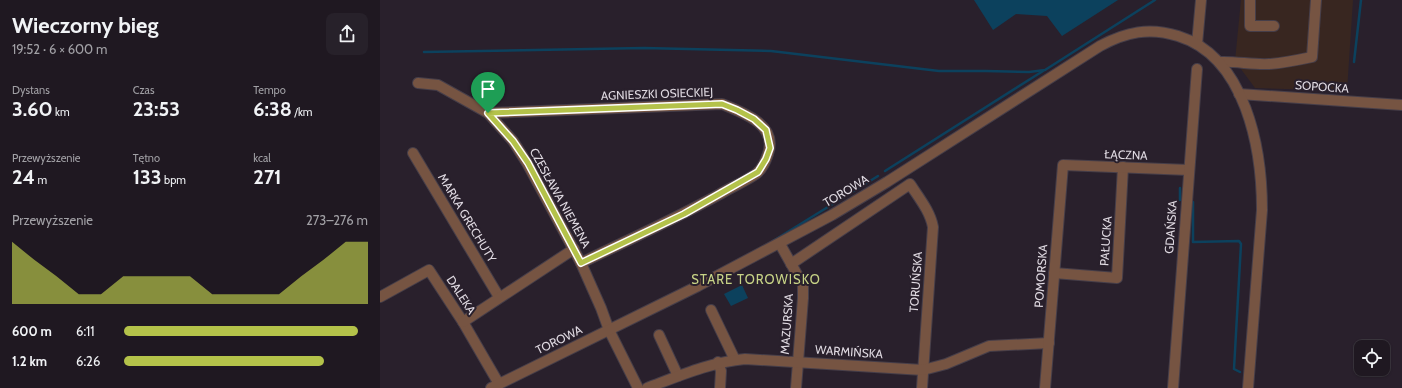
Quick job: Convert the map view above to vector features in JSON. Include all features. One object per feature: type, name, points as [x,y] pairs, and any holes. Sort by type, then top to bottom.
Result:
[{"type":"street","points":[[1197,44],[1201,0]]},
{"type":"street","points":[[1250,0],[1250,26],[1274,26]]},
{"type":"street","points":[[1219,62],[1235,61],[1268,64],[1298,60],[1312,56],[1316,0]]},
{"type":"street","name":"TOROWA","points":[[495,386],[780,244],[887,182],[1100,46],[1116,38],[1146,31],[1159,32],[1185,38],[1208,50],[1229,74],[1248,117],[1259,165],[1262,192],[1262,217],[1248,388]]},
{"type":"street","name":"GDAŃSKA","points":[[1173,388],[1197,69]]},
{"type":"street","name":"CZESŁAWA NIEMENA","points":[[418,82],[438,85],[488,113],[513,141],[528,163],[574,249],[601,308],[609,330],[638,388]]},
{"type":"street","name":"SOPOCKA","points":[[1239,94],[1402,105]]},
{"type":"street","name":"AGNIESZKI OSIECKIEJ","points":[[488,113],[722,104],[754,119],[766,130],[770,148],[766,159],[758,172],[684,214],[581,263]]},
{"type":"street","name":"MARKA GRECHUTY","points":[[413,153],[499,296]]},
{"type":"street","name":"ŁĄCZNA","points":[[1063,165],[1189,170]]},
{"type":"street","name":"POMORSKA","points":[[1046,388],[1063,165]]},
{"type":"street","name":"PAŁUCKA","points":[[1054,274],[1117,278],[1124,168]]},
{"type":"street","name":"TORUŃSKA","points":[[791,264],[910,184],[926,208],[932,220],[933,227],[922,388]]},
{"type":"street","name":"MAZURSKA","points":[[780,244],[803,285],[796,388]]},
{"type":"street","points":[[463,322],[499,296],[574,249]]},
{"type":"street","name":"DALEKA","points":[[380,297],[429,270],[463,322],[495,386]]},
{"type":"street","points":[[711,310],[734,360]]},
{"type":"street","points":[[659,335],[678,376]]},
{"type":"street","name":"WARMIŃSKA","points":[[647,388],[718,362],[745,358],[923,370],[946,364],[989,346],[1049,344]]},
{"type":"street","points":[[718,362],[721,371],[720,388]]},
{"type":"shaded area","points":[[1241,0],[1353,0],[1347,91],[1255,88],[1235,61]]},
{"type":"water","points":[[974,0],[1118,0],[1062,36],[1047,16],[1016,14],[993,30]]},
{"type":"water","points":[[742,285],[748,298],[731,306],[724,294]]},
{"type":"waterway","points":[[424,52],[644,48],[771,51],[939,71],[1029,72],[1045,70],[1155,0]]},
{"type":"waterway","points":[[1354,62],[1361,0]]},
{"type":"waterway","points":[[885,171],[1043,71]]},
{"type":"waterway","points":[[773,241],[878,176]]},
{"type":"waterway","points":[[1180,188],[1180,200]]},
{"type":"waterway","points":[[1193,202],[1193,242],[1239,241],[1241,244],[1234,369],[1240,372]]},
{"type":"district","name":"STARE TOROWISKO","points":[[756,279]]},
{"type":"route","points":[[722,104],[754,119],[766,130],[770,148],[766,159],[758,172],[684,214],[581,263],[528,163],[513,141],[488,113],[722,104]]}]
